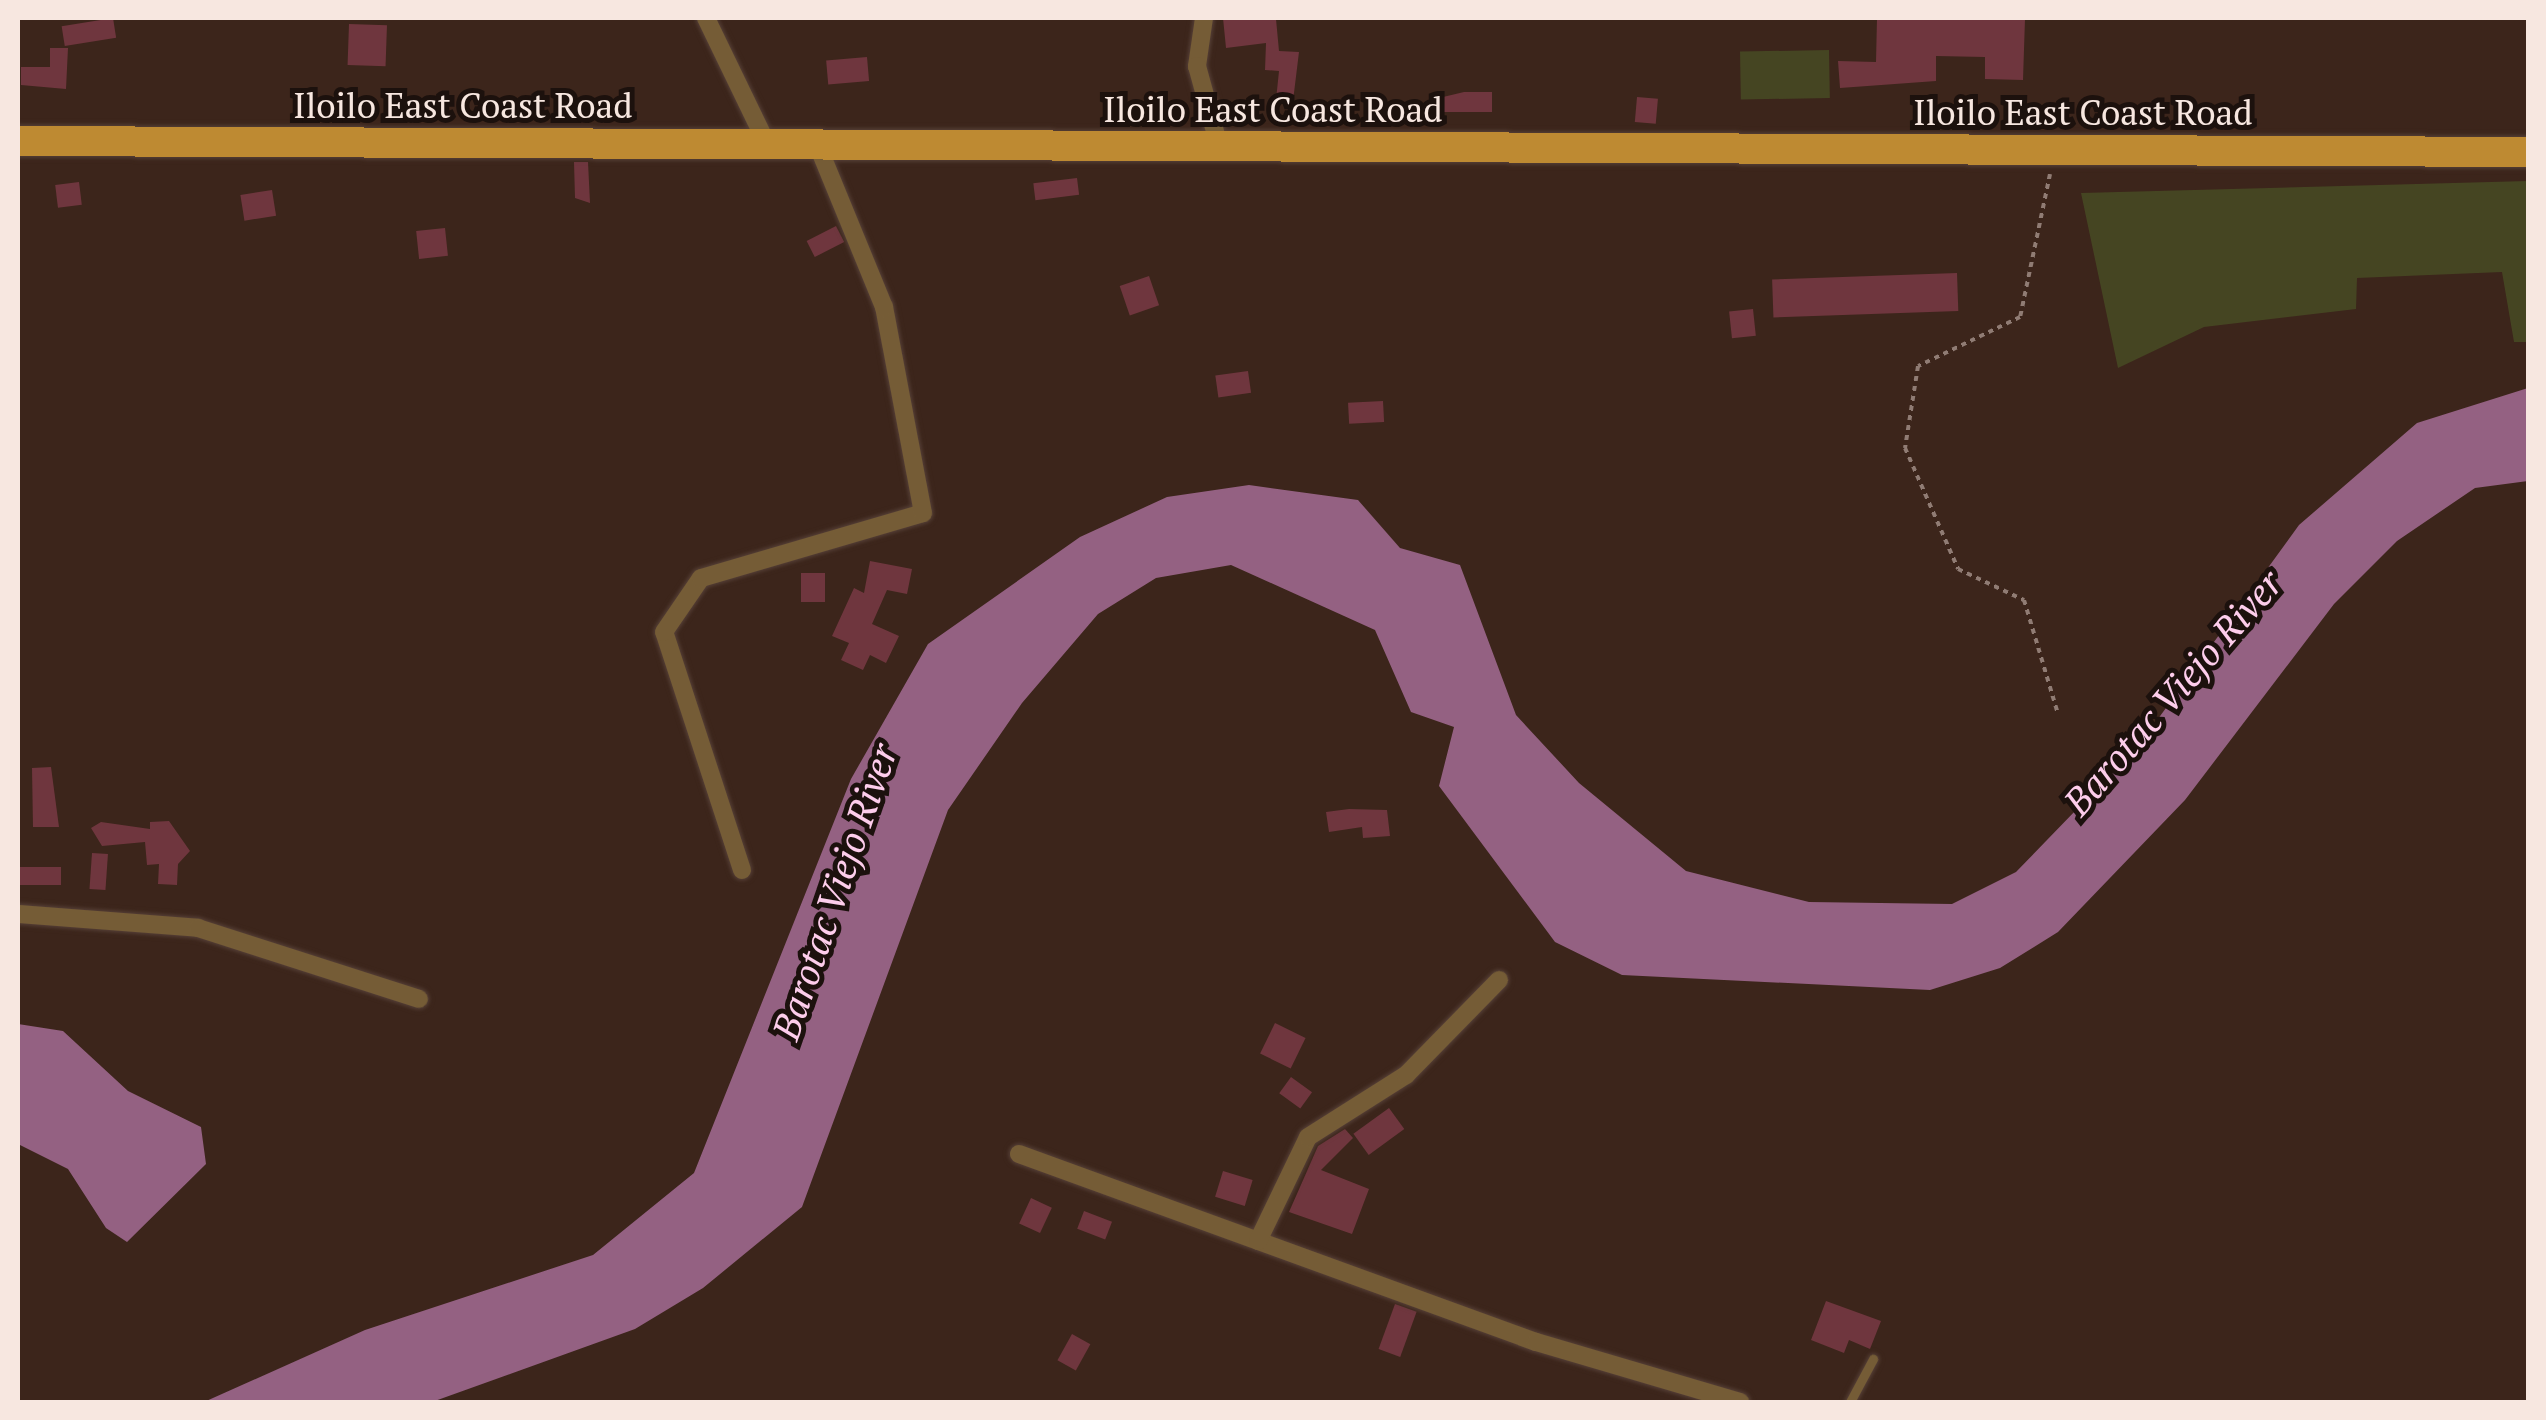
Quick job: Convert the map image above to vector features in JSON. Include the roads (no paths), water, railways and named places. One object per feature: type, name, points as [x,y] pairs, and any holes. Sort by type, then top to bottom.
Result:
[{"type":"main road","name":"Iloilo East Coast Road","points":[[18,141],[2528,152]]},
{"type":"street","points":[[706,18],[767,144]]},
{"type":"street","points":[[1204,18],[1197,66],[1220,146]]},
{"type":"street","points":[[742,870],[664,632],[701,578],[923,513],[884,307],[817,144]]},
{"type":"street","points":[[18,914],[198,928],[419,1000]]},
{"type":"street","points":[[1258,1241],[1308,1137],[1406,1076],[1499,980]]},
{"type":"street","points":[[1019,1154],[1536,1342],[1740,1402]]},
{"type":"lane","points":[[1850,1402],[1873,1360]]},
{"type":"water","name":"Barotac Viejo River","points":[[2528,388],[2528,481],[2475,488],[2397,541],[2334,604],[2185,800],[2058,932],[2000,968],[1930,990],[1622,975],[1555,942],[1439,786],[1454,727],[1411,712],[1375,630],[1231,565],[1156,578],[1098,614],[1022,703],[948,810],[802,1207],[703,1288],[635,1329],[432,1402],[204,1402],[365,1330],[593,1255],[694,1173],[851,779],[928,644],[1080,537],[1167,497],[1249,485],[1358,500],[1400,548],[1460,565],[1516,715],[1579,783],[1686,871],[1809,902],[1952,904],[2016,872],[2139,745],[2299,525],[2417,423]]},
{"type":"water","points":[[18,1024],[63,1031],[128,1091],[201,1127],[206,1164],[127,1242],[106,1228],[68,1169],[18,1144]]}]
